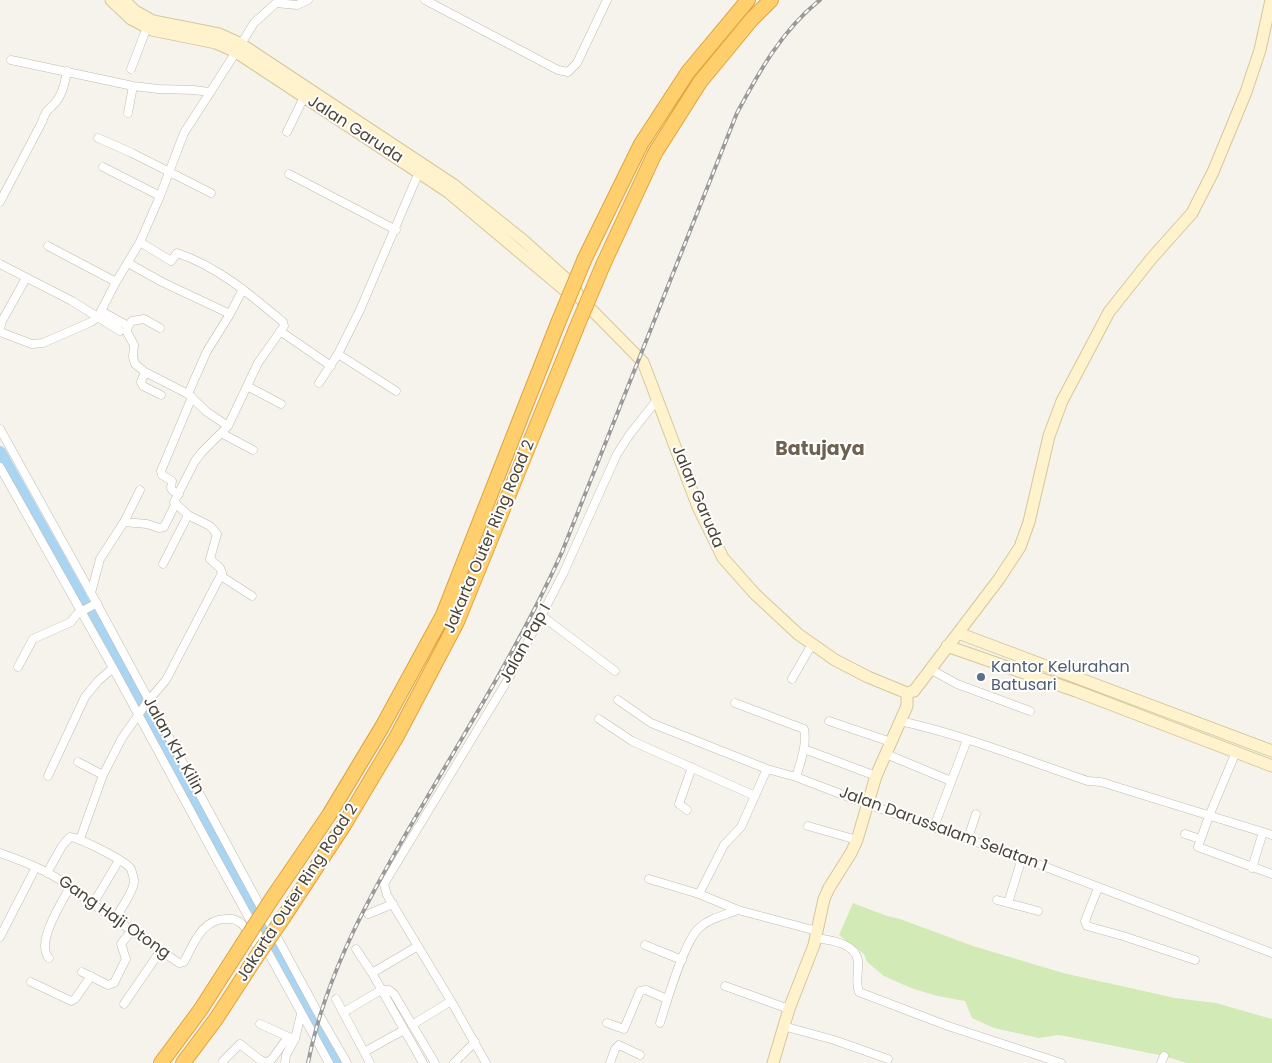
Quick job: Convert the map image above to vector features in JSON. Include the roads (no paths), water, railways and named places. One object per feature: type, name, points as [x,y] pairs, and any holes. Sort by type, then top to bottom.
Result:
[{"type":"highway","name":"Jakarta Outer Ring Road 2","points":[[161,1063],[201,1009],[271,900],[329,815],[382,728],[443,615],[585,258],[641,144],[688,72],[740,7],[748,0]]},
{"type":"highway","name":"Jakarta Outer Ring Road 2","points":[[183,1063],[216,1019],[344,825],[397,736],[457,622],[603,265],[655,153],[700,82],[752,19],[771,0]]},
{"type":"main road","name":"Jalan Garuda","points":[[112,0],[131,20],[152,30],[238,48],[451,189],[519,244],[567,292],[579,297],[643,362],[698,507],[723,558],[767,606],[798,634],[836,660],[868,677],[907,693]]},
{"type":"main road","name":"Jalan Garuda","points":[[124,0],[135,11],[152,21],[219,34],[304,97],[325,105]]},
{"type":"main road","points":[[773,1063],[783,1026],[809,959],[824,899],[857,840],[876,776],[907,706],[907,693],[914,690],[1020,547],[1029,522],[1049,436],[1062,400],[1109,312],[1151,259],[1192,213],[1209,180],[1246,92],[1260,50],[1271,0]]},
{"type":"main road","name":"Jalan Garuda","points":[[350,122],[419,172],[451,189]]},
{"type":"main road","points":[[958,633],[1272,751]]},
{"type":"main road","points":[[947,646],[1076,691],[1272,766]]},
{"type":"street","points":[[26,278],[2,321],[0,331],[32,344],[42,343],[91,322],[100,314],[116,282],[140,242],[170,172],[184,133],[254,23],[276,3],[298,5],[308,0]]},
{"type":"street","points":[[425,0],[558,70],[568,72],[577,63],[606,0]]},
{"type":"street","points":[[131,69],[147,27]]},
{"type":"street","points":[[11,60],[133,86],[209,92]]},
{"type":"street","points":[[0,202],[42,122],[45,111],[58,100],[63,91],[67,71]]},
{"type":"street","points":[[128,113],[133,86]]},
{"type":"street","points":[[287,132],[304,97]]},
{"type":"street","points":[[98,138],[211,193]]},
{"type":"street","points":[[103,167],[160,196]]},
{"type":"street","points":[[319,383],[338,354],[360,310],[396,230],[419,172]]},
{"type":"street","points":[[288,174],[396,230]]},
{"type":"street","points":[[124,522],[147,524],[159,528],[164,527],[176,503],[174,502],[195,461],[228,426],[258,363],[284,326],[283,322],[243,288],[192,258],[177,253],[171,260],[140,242]]},
{"type":"street","points":[[48,246],[116,282]]},
{"type":"street","points":[[128,263],[162,282],[230,314]]},
{"type":"street","points":[[0,264],[72,301],[128,326]]},
{"type":"street","points":[[179,494],[173,491],[171,488],[172,481],[162,476],[161,471],[207,351],[230,314],[243,288]]},
{"type":"street","points":[[100,314],[120,331]]},
{"type":"street","points":[[160,328],[144,319],[132,321],[128,326],[127,332],[134,345],[133,357],[136,364],[145,372],[190,395],[207,412],[228,426]]},
{"type":"street","points":[[280,331],[331,366]]},
{"type":"street","points":[[338,354],[396,391]]},
{"type":"street","points":[[145,372],[141,382],[143,386],[161,395]]},
{"type":"street","points":[[247,386],[280,404]]},
{"type":"street","name":"Jalan Pap I","points":[[393,904],[387,895],[384,884],[510,676],[563,574],[617,454],[657,400]]},
{"type":"street","name":"Jalan KH. Kilin","points":[[0,429],[91,593],[89,607],[113,668],[329,1063]]},
{"type":"street","points":[[221,433],[253,450]]},
{"type":"street","name":"Jalan KH. Kilin","points":[[0,467],[89,607],[147,703],[347,1063]]},
{"type":"street","points":[[91,593],[100,559],[124,522],[140,490]]},
{"type":"street","points":[[80,839],[103,775],[122,738],[166,680],[222,573],[220,568],[210,559],[217,534],[210,526],[188,515],[176,503]]},
{"type":"street","points":[[163,564],[188,515]]},
{"type":"street","points":[[221,576],[252,596]]},
{"type":"street","points":[[18,667],[33,639],[71,622],[77,614],[89,607]]},
{"type":"street","points":[[542,616],[615,671]]},
{"type":"street","points":[[792,679],[812,644]]},
{"type":"street","points":[[48,776],[85,697],[98,681],[113,668]]},
{"type":"street","points":[[930,669],[957,684],[1030,711]]},
{"type":"street","name":"Jalan Darussalam Selatan 1","points":[[618,700],[651,723],[767,769],[796,777],[867,804],[968,838],[1272,953]]},
{"type":"street","points":[[735,703],[804,729],[804,749],[796,777]]},
{"type":"street","points":[[599,719],[632,741],[692,766],[755,796]]},
{"type":"street","points":[[829,721],[891,742]]},
{"type":"street","points":[[900,721],[967,740],[1088,781],[1101,782],[1272,835]]},
{"type":"street","points":[[934,827],[967,740]]},
{"type":"street","points":[[804,749],[876,776]]},
{"type":"street","points":[[1236,752],[1198,846],[1201,849],[1272,874]]},
{"type":"street","points":[[886,754],[950,781]]},
{"type":"street","points":[[78,762],[103,775]]},
{"type":"street","points":[[687,810],[679,804],[692,766]]},
{"type":"street","points":[[699,894],[724,845],[741,828],[767,769]]},
{"type":"street","points":[[968,838],[976,814]]},
{"type":"street","points":[[808,826],[857,840]]},
{"type":"street","points":[[1252,868],[1263,832]]},
{"type":"street","points":[[1185,834],[1200,839]]},
{"type":"street","points":[[47,873],[70,837],[80,839],[119,860],[131,869],[134,880],[133,886],[115,919]]},
{"type":"street","name":"Gang Haji Otong","points":[[0,853],[36,867],[70,886],[78,894],[179,963],[182,963],[201,930],[213,921],[228,918],[242,924],[269,964],[275,967]]},
{"type":"street","points":[[1008,903],[1022,858]]},
{"type":"street","points":[[93,904],[119,860]]},
{"type":"street","points":[[0,938],[36,867]]},
{"type":"street","points":[[649,879],[699,894],[738,910],[835,941],[852,950],[858,959],[857,986],[859,992],[948,1026],[1058,1062]]},
{"type":"street","points":[[49,958],[45,952],[46,933],[70,886]]},
{"type":"street","points":[[1098,888],[1085,921],[1087,926],[1196,960]]},
{"type":"street","points":[[997,900],[1038,911]]},
{"type":"street","points":[[368,914],[393,904],[486,1063]]},
{"type":"street","points":[[660,1023],[682,960],[698,930],[707,922],[738,910]]},
{"type":"street","points":[[82,972],[108,985],[114,983],[126,959],[121,944],[132,930]]},
{"type":"street","points":[[645,945],[682,960]]},
{"type":"street","points":[[372,973],[418,946]]},
{"type":"street","points":[[356,949],[372,973],[423,1063]]},
{"type":"street","points":[[124,1004],[161,950]]},
{"type":"street","points":[[31,982],[70,1001],[75,999],[91,976]]},
{"type":"street","points":[[725,986],[789,1010]]},
{"type":"street","points":[[344,1012],[381,990],[391,991],[435,1063]]},
{"type":"street","points":[[607,1023],[624,1029],[640,991],[646,990],[668,999]]},
{"type":"street","points":[[336,999],[370,1063]]},
{"type":"street","points":[[412,1025],[451,1001]]},
{"type":"street","points":[[285,1063],[291,1038],[302,1014]]},
{"type":"street","points":[[260,1024],[291,1038]]},
{"type":"street","points":[[783,1026],[834,1040],[888,1059]]},
{"type":"street","points":[[364,1052],[404,1030]]},
{"type":"street","points":[[223,1061],[240,1044],[259,1060],[266,1063],[291,1038]]},
{"type":"street","points":[[454,1063],[474,1042]]},
{"type":"street","points":[[610,1063],[615,1049],[619,1046],[640,1055]]},
{"type":"waterway","points":[[0,452],[152,724],[336,1063]]},
{"type":"railway","points":[[308,1063],[316,1029],[339,963],[369,900],[513,650],[562,552],[737,113],[772,52],[794,25],[820,0]]},
{"type":"place","name":"Kantor Kelurahan Batusari","points":[[981,677]]},
{"type":"district","name":"Batujaya","points":[[820,450]]}]
